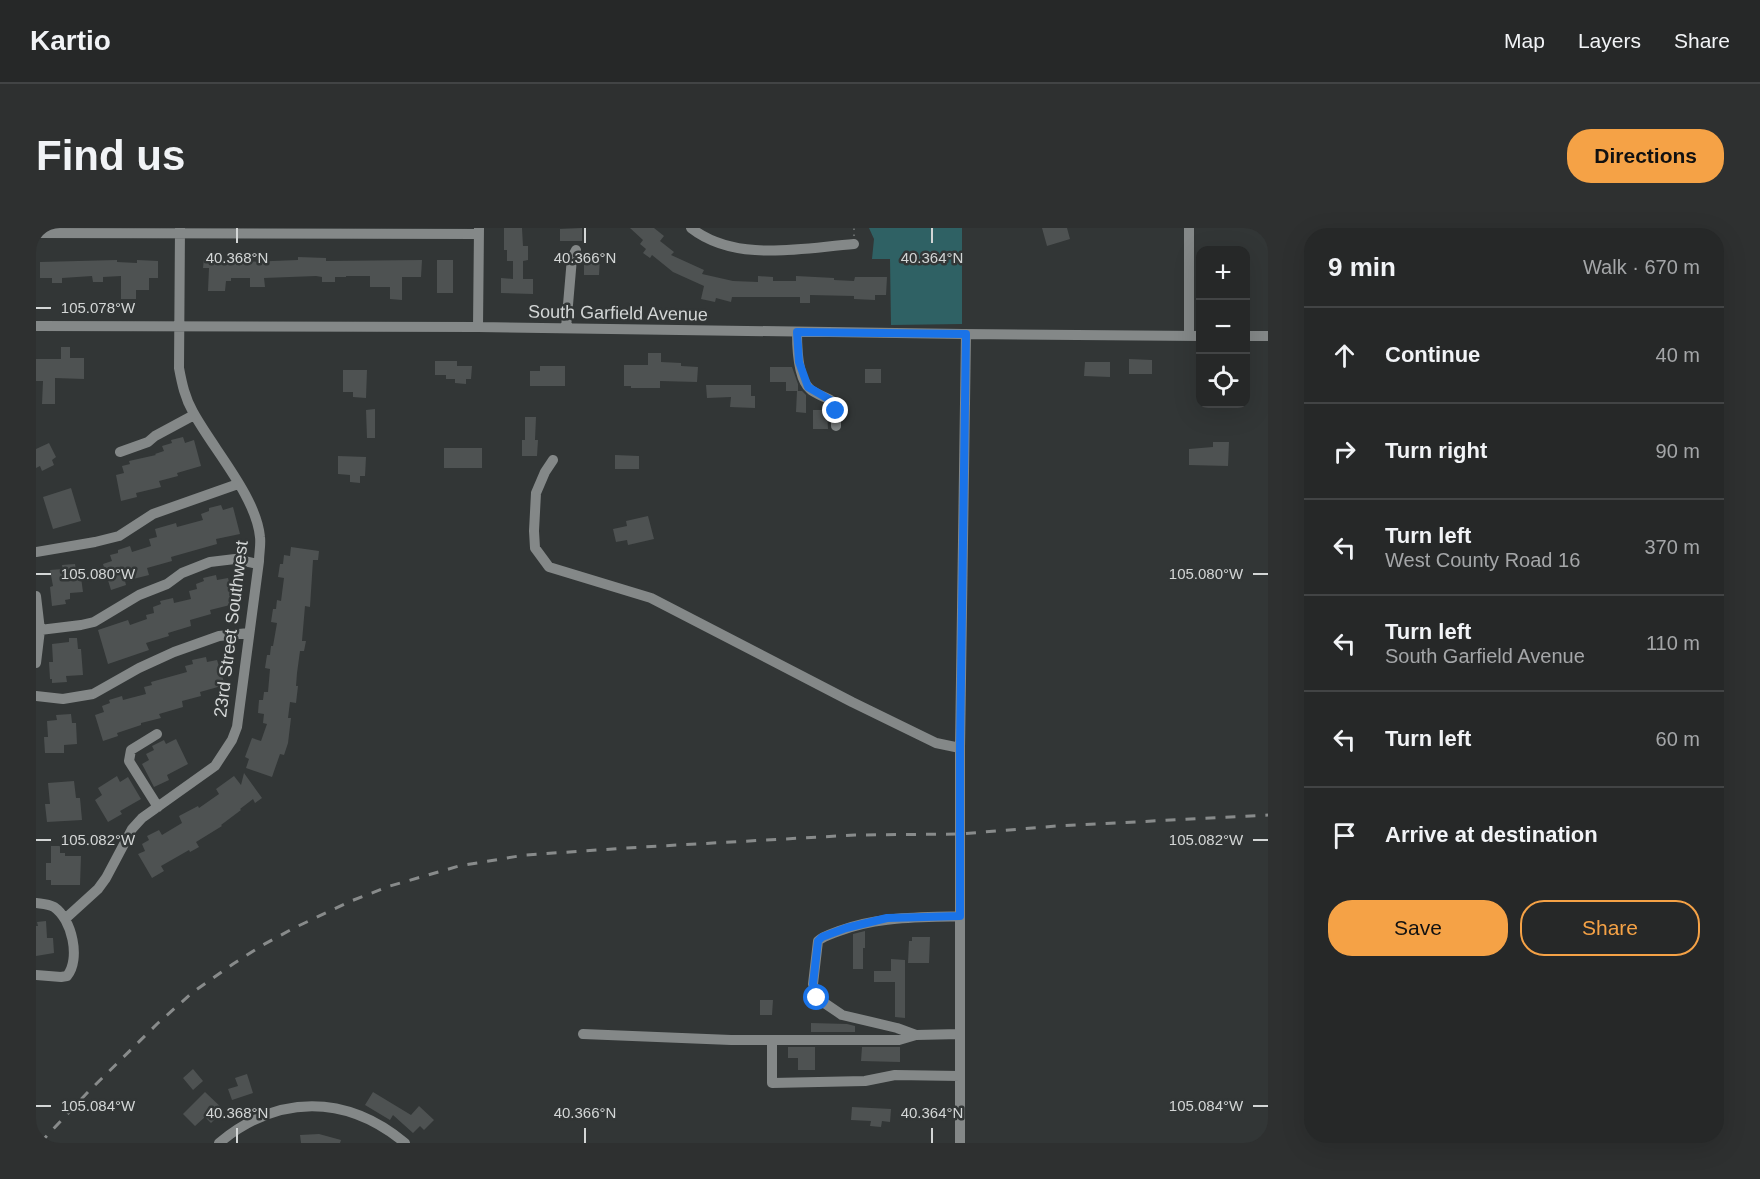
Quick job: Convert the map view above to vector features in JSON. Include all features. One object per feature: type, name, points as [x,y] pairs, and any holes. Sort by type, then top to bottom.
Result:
[{"type":"street","points":[[691,228],[712,241],[735,248],[760,251],[854,244]]},
{"type":"street","points":[[1189,228],[1195,336]]},
{"type":"street","name":"23rd Street Southwest","points":[[65,919],[98,890],[132,829],[142,818],[215,766],[232,740],[237,727],[260,537],[255,516],[238,484],[194,415],[183,390],[179,327],[180,231]]},
{"type":"street","points":[[36,233],[479,231],[478,327]]},
{"type":"street","points":[[566,328],[572,258],[576,250]]},
{"type":"street","name":"South Garfield Avenue","points":[[36,326],[478,327],[1195,336]]},
{"type":"street","points":[[797,332],[797,349],[804,377],[811,390],[832,401],[836,411],[836,426]]},
{"type":"street","points":[[960,1143],[960,748],[966,334]]},
{"type":"street","points":[[1250,336],[1268,336]]},
{"type":"street","points":[[120,452],[148,442],[194,415]]},
{"type":"street","points":[[553,460],[536,493],[534,531],[536,548],[549,567],[651,598],[936,743],[960,748]]},
{"type":"street","points":[[36,552],[119,537],[153,514],[238,484]]},
{"type":"street","points":[[39,630],[94,622],[139,595],[168,584],[182,573],[210,562],[235,559],[258,564]]},
{"type":"street","points":[[36,596],[39,630],[36,663]]},
{"type":"street","points":[[36,696],[63,699],[93,694],[139,668],[174,652],[219,636],[249,633]]},
{"type":"street","points":[[157,734],[131,750],[129,761],[158,807]]},
{"type":"street","points":[[36,903],[53,906],[65,919],[72,937],[73,961],[67,976],[36,975]]},
{"type":"street","points":[[916,1035],[897,1028],[842,1016],[817,998],[813,984],[818,941],[822,937],[846,928],[887,918],[960,916]]},
{"type":"street","points":[[583,1034],[731,1040],[899,1040],[916,1035],[960,1034]]},
{"type":"street","points":[[772,1040],[772,1083],[865,1081],[895,1075],[960,1076]]},
{"type":"street","points":[[219,1143],[231,1133],[271,1113],[298,1106],[312,1106],[339,1109],[361,1116],[388,1129],[405,1143]]},
{"type":"shaded area","points":[[869,228],[962,228],[962,324],[891,325],[890,259],[872,259],[874,239]]},
{"type":"building","points":[[504,228],[522,228],[523,246],[528,246],[528,260],[523,261],[523,279],[533,279],[533,294],[501,293],[501,278],[513,279],[513,261],[507,261],[507,250],[504,250]]},
{"type":"building","points":[[582,228],[582,241],[560,241],[560,229]]},
{"type":"building","points":[[630,228],[654,228],[664,236],[660,241],[674,252],[671,255],[704,270],[702,274],[733,281],[758,282],[758,276],[773,277],[773,281],[796,281],[796,276],[854,281],[855,277],[887,277],[886,295],[875,295],[875,300],[854,299],[854,296],[810,295],[810,303],[800,303],[800,297],[732,297],[731,302],[716,298],[715,302],[701,299],[704,286],[673,272],[652,255],[650,258],[643,253],[646,249],[640,244],[643,240]]},
{"type":"building","points":[[1042,228],[1067,228],[1070,239],[1047,246]]},
{"type":"building","points":[[584,256],[600,257],[599,275],[584,275]]},
{"type":"building","points":[[298,257],[326,258],[326,261],[422,260],[421,277],[402,277],[402,300],[390,299],[390,287],[370,287],[370,276],[335,277],[335,282],[322,282],[322,277],[316,276],[264,278],[265,287],[250,287],[250,278],[231,278],[231,281],[226,281],[225,291],[208,291],[209,268],[203,268],[204,258],[226,259],[226,263],[244,264],[244,262],[298,260]]},
{"type":"building","points":[[117,260],[117,262],[137,263],[137,260],[158,261],[158,278],[149,278],[149,290],[136,290],[136,299],[121,299],[121,276],[103,277],[103,282],[93,282],[92,276],[62,278],[62,283],[52,283],[52,278],[40,278],[40,262]]},
{"type":"building","points":[[437,260],[453,260],[453,293],[437,293]]},
{"type":"building","points":[[61,347],[70,347],[70,358],[84,358],[84,379],[55,378],[55,404],[42,404],[43,381],[36,381],[36,359],[61,359]]},
{"type":"building","points":[[648,353],[661,353],[661,362],[698,367],[697,382],[660,381],[660,388],[624,386],[624,365],[648,365]]},
{"type":"building","points":[[1129,359],[1152,360],[1152,374],[1129,374]]},
{"type":"building","points":[[435,361],[457,361],[457,366],[472,366],[471,379],[466,379],[466,384],[455,383],[455,379],[446,379],[446,375],[435,375]]},
{"type":"building","points":[[1085,362],[1110,362],[1110,377],[1084,376]]},
{"type":"building","points":[[540,366],[565,366],[565,386],[530,386],[530,371],[540,371]]},
{"type":"building","points":[[770,367],[792,367],[798,391],[786,391],[786,382],[770,382]]},
{"type":"building","points":[[865,369],[881,369],[881,383],[865,383]]},
{"type":"building","points":[[343,370],[367,370],[366,398],[353,397],[353,392],[343,392]]},
{"type":"building","points":[[706,385],[751,385],[751,396],[755,396],[755,408],[730,407],[731,397],[707,398]]},
{"type":"building","points":[[797,391],[802,391],[806,395],[806,413],[796,412]]},
{"type":"building","points":[[375,409],[375,438],[367,438],[366,410]]},
{"type":"building","points":[[813,410],[827,410],[828,429],[813,429]]},
{"type":"building","points":[[525,417],[536,417],[537,456],[522,456]]},
{"type":"building","points":[[183,437],[185,443],[194,440],[201,466],[159,481],[161,487],[136,493],[137,497],[121,501],[116,475],[124,473],[122,466],[130,464],[129,461],[156,455],[164,451],[162,446],[172,443],[171,440]]},
{"type":"building","points":[[1213,442],[1229,442],[1228,466],[1189,465],[1189,449],[1213,447]]},
{"type":"building","points":[[49,443],[56,457],[52,460],[54,465],[42,471],[40,466],[36,468],[36,449]]},
{"type":"building","points":[[444,448],[482,448],[482,468],[444,468]]},
{"type":"building","points":[[615,455],[639,456],[639,469],[615,469]]},
{"type":"building","points":[[338,456],[366,457],[365,476],[360,476],[360,483],[350,482],[350,475],[338,474]]},
{"type":"building","points":[[71,488],[81,521],[53,529],[43,497]]},
{"type":"building","points":[[221,505],[223,510],[233,507],[240,534],[216,539],[217,544],[171,557],[172,561],[147,568],[149,575],[125,581],[126,585],[111,590],[103,564],[112,561],[110,555],[130,546],[132,552],[151,546],[149,539],[157,537],[155,529],[176,523],[177,527],[203,520],[201,514],[209,511],[209,508]]},
{"type":"building","points":[[648,516],[654,539],[628,545],[627,540],[616,542],[613,529],[627,526],[626,521]]},
{"type":"building","points":[[291,547],[319,551],[318,560],[313,560],[310,607],[305,606],[302,641],[306,641],[304,651],[300,651],[296,703],[290,702],[288,743],[284,755],[280,754],[272,777],[246,768],[249,759],[245,757],[252,738],[261,741],[267,724],[263,723],[264,714],[258,713],[259,700],[263,700],[264,692],[268,692],[270,669],[265,668],[267,655],[270,655],[271,646],[273,646],[277,623],[271,622],[277,600],[281,601],[284,578],[278,577],[280,564],[283,564],[284,555],[290,556]]},
{"type":"building","points":[[75,564],[76,570],[80,570],[83,592],[70,593],[70,599],[65,600],[66,604],[52,606],[50,587],[53,586],[50,570],[63,569],[62,565]]},
{"type":"building","points":[[216,575],[217,580],[228,578],[234,604],[210,610],[211,614],[190,620],[191,626],[146,643],[149,650],[108,664],[98,630],[128,620],[130,625],[147,619],[146,615],[154,613],[153,607],[161,604],[160,601],[173,598],[174,603],[191,599],[189,591],[197,589],[196,584],[204,581],[203,578]]},
{"type":"building","points":[[69,638],[77,638],[78,649],[81,649],[83,675],[66,676],[67,682],[52,683],[49,662],[53,662],[52,644],[69,642]]},
{"type":"building","points":[[206,657],[207,662],[217,660],[225,685],[200,692],[201,696],[182,701],[183,707],[159,714],[161,718],[141,723],[141,725],[117,733],[118,736],[103,741],[95,715],[104,712],[102,706],[110,703],[109,700],[122,696],[123,700],[146,694],[144,687],[152,685],[151,682],[187,672],[185,666],[193,664],[192,660]]},
{"type":"building","points":[[71,714],[72,723],[76,723],[77,744],[64,745],[64,753],[45,753],[44,737],[48,737],[47,721],[57,720],[56,715]]},
{"type":"building","points":[[176,739],[188,764],[167,775],[169,780],[154,787],[142,764],[149,760],[146,754],[154,750],[152,746],[164,740],[166,744]]},
{"type":"building","points":[[244,773],[262,798],[255,803],[253,799],[222,826],[196,842],[199,847],[161,866],[164,871],[152,878],[138,854],[145,851],[142,844],[149,840],[147,836],[159,830],[162,835],[182,823],[179,816],[198,806],[199,808],[219,794],[216,789],[234,776],[241,785]]},
{"type":"building","points":[[117,776],[120,782],[128,777],[141,799],[120,811],[122,814],[108,822],[95,800],[102,795],[98,788]]},
{"type":"building","points":[[74,781],[76,798],[80,798],[82,820],[47,822],[45,804],[50,804],[48,783]]},
{"type":"building","points":[[51,846],[60,846],[60,853],[65,853],[65,856],[81,856],[80,885],[51,885],[51,880],[46,880],[46,863],[51,863]]},
{"type":"building","points":[[46,921],[47,938],[53,938],[54,953],[36,956],[37,922]]},
{"type":"building","points":[[865,931],[863,969],[853,969],[853,934]]},
{"type":"building","points":[[912,937],[930,937],[929,963],[908,963],[909,941],[912,941]]},
{"type":"building","points":[[891,959],[905,960],[905,1018],[895,1017],[895,982],[874,982],[874,971],[891,971]]},
{"type":"building","points":[[760,1000],[773,1000],[772,1015],[760,1015]]},
{"type":"building","points":[[811,1023],[847,1024],[855,1026],[855,1032],[811,1032]]},
{"type":"building","points":[[788,1047],[815,1047],[815,1070],[798,1070],[798,1058],[788,1058]]},
{"type":"building","points":[[862,1047],[900,1047],[900,1062],[861,1061]]},
{"type":"building","points":[[193,1069],[203,1081],[193,1090],[183,1078]]},
{"type":"building","points":[[247,1074],[253,1093],[232,1100],[228,1089],[238,1086],[235,1078]]},
{"type":"building","points":[[205,1092],[224,1110],[211,1123],[205,1117],[195,1126],[183,1114]]},
{"type":"building","points":[[373,1092],[411,1115],[419,1106],[434,1120],[424,1130],[420,1126],[413,1133],[393,1115],[390,1120],[365,1105]]},
{"type":"building","points":[[852,1107],[891,1109],[890,1122],[882,1121],[881,1127],[870,1126],[871,1121],[851,1120]]},
{"type":"building","points":[[319,1134],[341,1140],[340,1143],[301,1143],[300,1135]]},
{"type":"railway","points":[[40,1143],[157,1024],[193,992],[233,964],[294,928],[351,901],[390,886],[459,866],[525,855],[642,847],[855,835],[960,834],[1057,826],[1268,815]]},
{"type":"route","points":[[817,998],[813,984],[818,941],[822,937],[846,928],[887,918],[960,916],[966,334],[797,332],[799,362],[808,387],[832,401],[836,411]]}]
